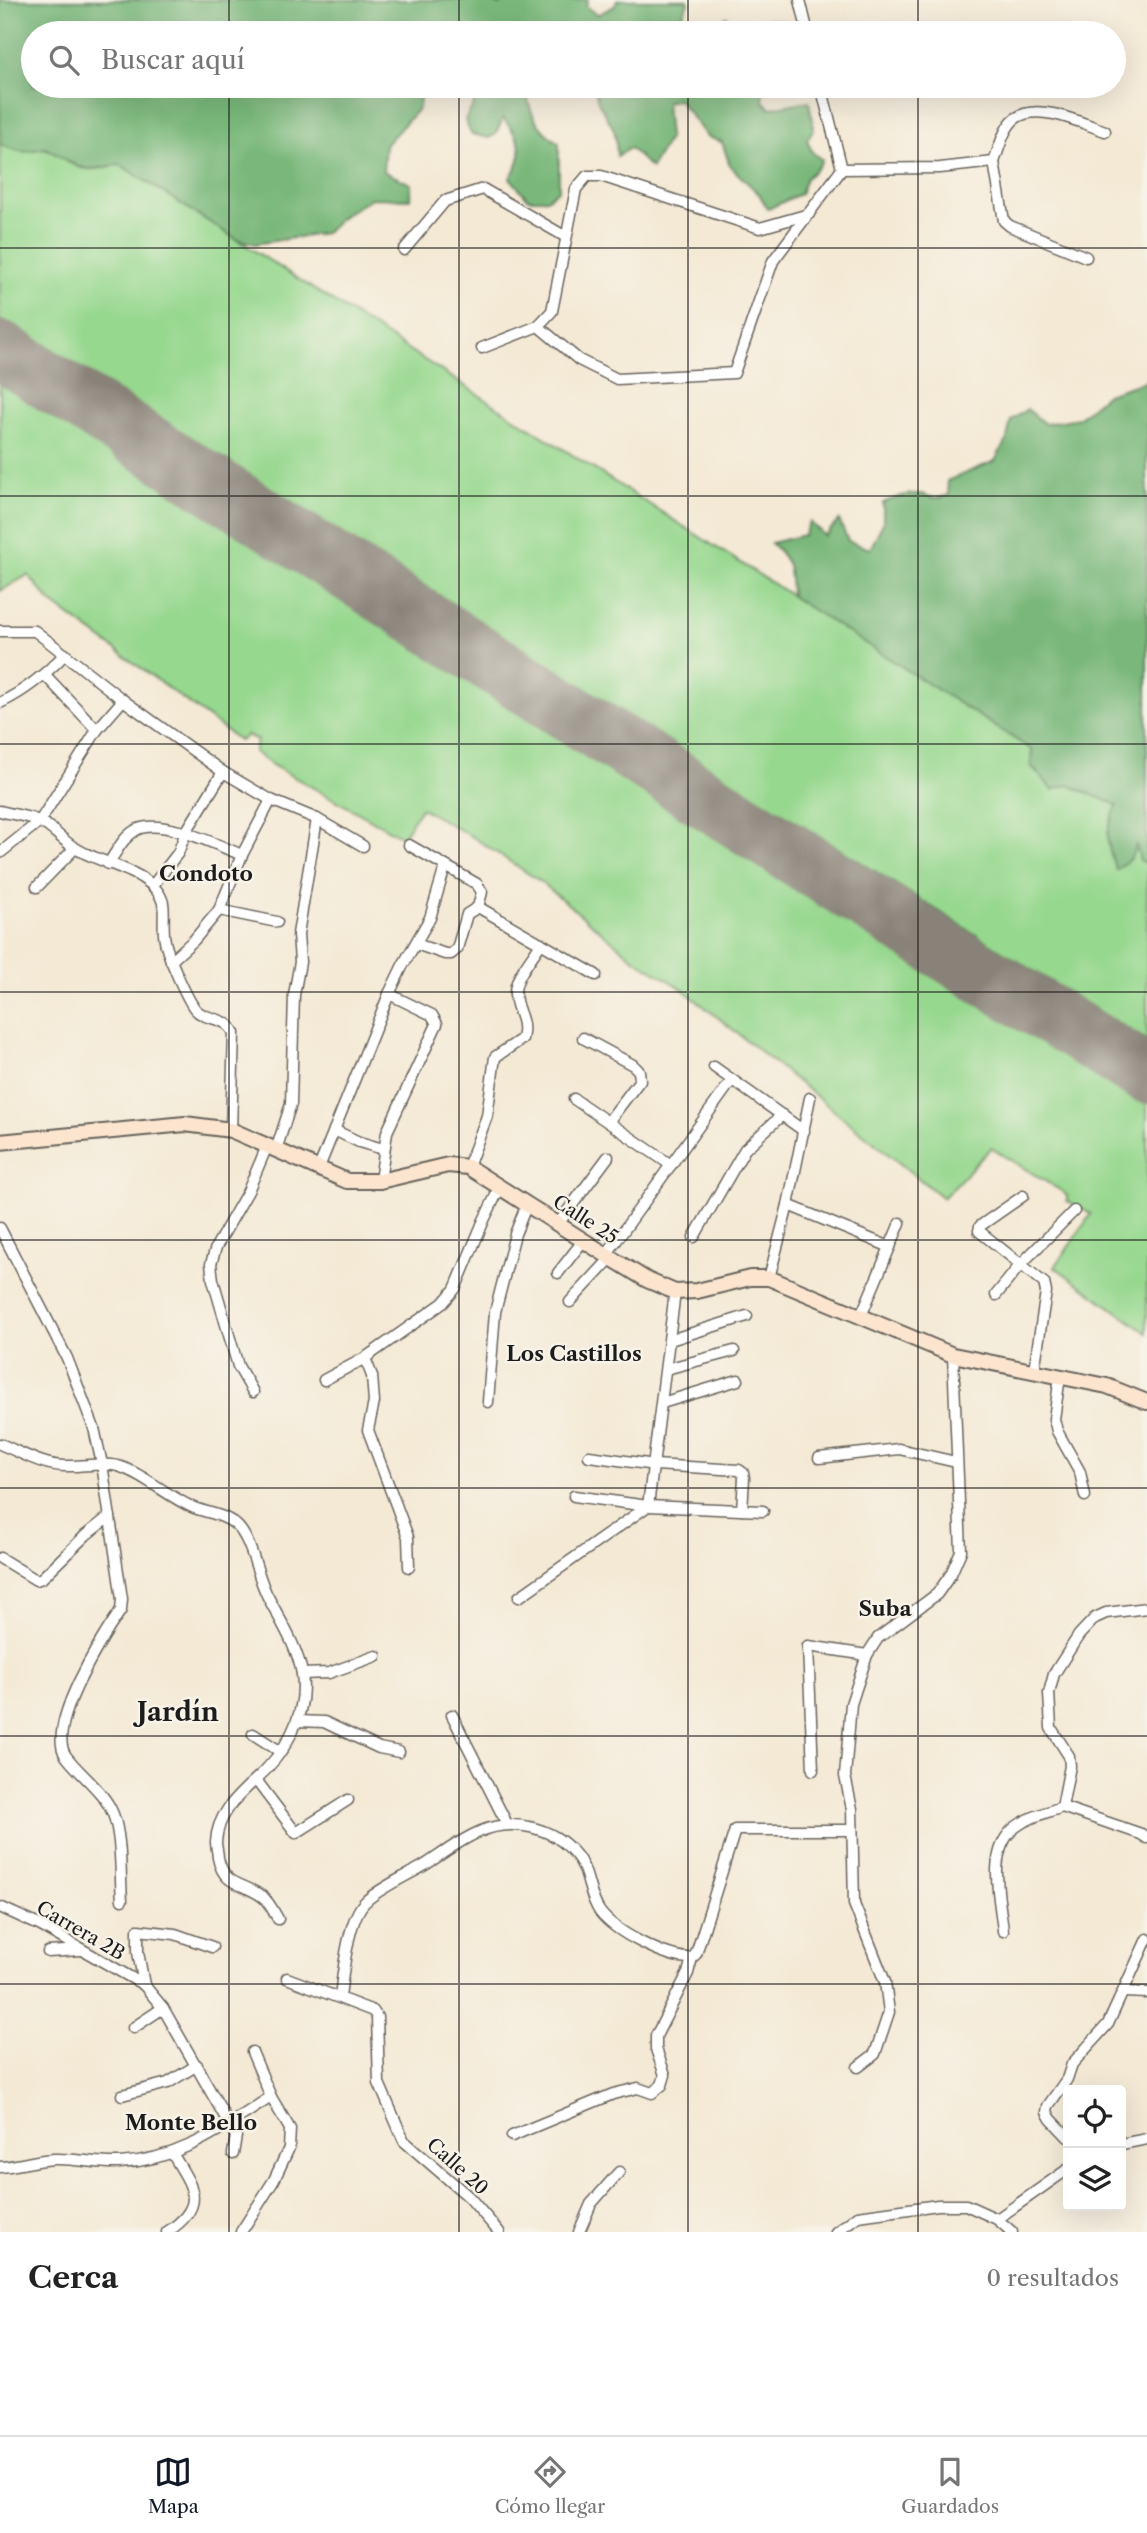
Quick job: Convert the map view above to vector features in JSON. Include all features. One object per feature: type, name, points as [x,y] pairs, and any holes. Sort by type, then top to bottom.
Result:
[{"type":"street","points":[[800,0],[805,21]]},
{"type":"street","points":[[538,326],[579,360],[617,379],[734,373],[774,261],[842,169],[824,98]]},
{"type":"street","points":[[1086,257],[1010,226],[1004,221],[994,162],[1008,127],[1016,118],[1034,112],[1052,113],[1105,131]]},
{"type":"street","points":[[842,169],[940,168],[994,162]]},
{"type":"street","points":[[482,348],[538,326],[552,311],[576,189],[587,176],[601,176],[760,228],[809,215]]},
{"type":"street","points":[[404,250],[445,201],[483,189],[566,237]]},
{"type":"street","points":[[0,631],[31,629],[223,772],[271,800],[317,819],[363,846]]},
{"type":"street","points":[[0,704],[45,675],[65,654]]},
{"type":"street","points":[[45,675],[97,730]]},
{"type":"street","points":[[0,853],[40,821],[97,730],[123,700]]},
{"type":"street","points":[[153,884],[178,853],[186,832],[223,772]]},
{"type":"street","points":[[171,961],[194,940],[219,910],[242,855],[271,800]]},
{"type":"street","points":[[0,811],[40,821],[75,848],[108,864],[141,875],[153,884],[163,902],[165,941],[171,961],[195,1009],[231,1026],[234,1033],[231,1130]]},
{"type":"street","points":[[253,1392],[238,1366],[213,1280],[211,1264],[216,1247],[272,1148],[291,1104],[294,995],[300,962],[298,934],[317,819]]},
{"type":"street","points":[[108,864],[127,836],[148,826],[186,832],[242,855]]},
{"type":"street","points":[[409,845],[480,887],[482,892],[478,907],[467,914],[457,949],[452,954],[416,944]]},
{"type":"street","points":[[37,887],[75,848]]},
{"type":"street","points":[[318,1170],[389,994],[430,918],[445,867]]},
{"type":"street","points":[[478,907],[596,975]]},
{"type":"street","points":[[219,910],[277,922]]},
{"type":"street","points":[[0,1142],[185,1124],[231,1130],[347,1181],[380,1181],[448,1165],[468,1167],[486,1116],[495,1057],[522,1039],[525,1027],[514,991],[520,976],[541,943]]},
{"type":"street","points":[[380,1181],[387,1132],[437,1024],[432,1015],[389,994]]},
{"type":"street","points":[[583,1038],[633,1065],[639,1071],[640,1080],[608,1122]]},
{"type":"street","points":[[714,1067],[803,1131]]},
{"type":"street","points":[[570,1302],[609,1257],[732,1080]]},
{"type":"street","points":[[769,1278],[788,1205],[810,1098]]},
{"type":"street","points":[[574,1099],[671,1165]]},
{"type":"street","points":[[694,1237],[745,1149],[782,1115]]},
{"type":"street","points":[[334,1130],[359,1142],[383,1149]]},
{"type":"street","points":[[558,1224],[607,1157]]},
{"type":"street","name":"Calle 25","points":[[468,1167],[647,1280],[675,1292]]},
{"type":"street","points":[[324,1380],[365,1358],[443,1303],[456,1289],[500,1187]]},
{"type":"street","points":[[1023,1196],[979,1229],[1044,1283],[1046,1288],[1034,1371]]},
{"type":"street","points":[[488,1402],[495,1312],[515,1234],[527,1205]]},
{"type":"street","points":[[788,1205],[890,1247]]},
{"type":"street","points":[[996,1295],[1021,1264],[1074,1211]]},
{"type":"street","points":[[861,1316],[900,1223]]},
{"type":"street","points":[[0,1228],[67,1358],[94,1427],[102,1464],[122,1599],[121,1610],[75,1690],[66,1713],[61,1745],[64,1754],[108,1802],[115,1818],[122,1900]]},
{"type":"street","points":[[558,1273],[583,1241]]},
{"type":"street","points":[[519,1597],[648,1506],[675,1292],[697,1291],[750,1278],[769,1278],[953,1355],[1107,1385],[1147,1402]]},
{"type":"street","points":[[670,1340],[747,1316]]},
{"type":"street","points":[[666,1369],[734,1351]]},
{"type":"street","points":[[858,2067],[875,2054],[889,2012],[885,1982],[854,1904],[852,1810],[845,1776],[851,1704],[867,1655],[878,1638],[937,1594],[951,1574],[961,1551],[953,1355]]},
{"type":"street","points":[[365,1358],[372,1376],[374,1402],[368,1430],[408,1537],[410,1567]]},
{"type":"street","points":[[1060,1376],[1054,1419],[1057,1431],[1080,1472],[1085,1496]]},
{"type":"street","points":[[662,1403],[738,1380]]},
{"type":"street","points":[[0,1444],[46,1463],[120,1467],[191,1507],[224,1517],[244,1534],[263,1587],[279,1617],[302,1674],[302,1693],[298,1721],[281,1752],[256,1780],[236,1796],[221,1821],[216,1842],[220,1868],[229,1880],[265,1898],[278,1919]]},
{"type":"street","points":[[819,1458],[899,1449],[956,1462]]},
{"type":"street","points":[[589,1456],[655,1465],[739,1470],[744,1478],[743,1510]]},
{"type":"street","points":[[574,1496],[648,1506],[763,1511]]},
{"type":"street","points":[[0,1558],[36,1580],[42,1578],[86,1535],[110,1516]]},
{"type":"street","points":[[1062,1807],[1070,1766],[1069,1756],[1051,1728],[1049,1693],[1054,1674],[1079,1635],[1095,1618],[1106,1613],[1147,1608]]},
{"type":"street","points":[[813,1770],[808,1646],[867,1655]]},
{"type":"street","points":[[302,1674],[329,1673],[376,1656]]},
{"type":"street","points":[[452,1715],[507,1824]]},
{"type":"street","points":[[298,1721],[324,1722],[379,1748],[398,1752]]},
{"type":"street","points":[[253,1734],[281,1752]]},
{"type":"street","points":[[256,1780],[296,1833],[348,1800]]},
{"type":"street","points":[[1003,1931],[996,1863],[1004,1841],[1013,1829],[1032,1818],[1062,1807],[1147,1838]]},
{"type":"street","points":[[340,1997],[348,1938],[364,1902],[480,1831],[507,1824],[538,1828],[556,1836],[575,1854],[587,1873],[592,1899],[601,1914],[645,1946],[685,1959],[692,1958]]},
{"type":"street","points":[[512,2136],[613,2094],[638,2088],[652,2093],[662,2085],[665,2075],[656,2049],[656,2036],[696,1954],[735,1830],[851,1830]]},
{"type":"street","name":"Carrera 2B","points":[[0,1907],[41,1926],[144,1985]]},
{"type":"street","points":[[212,1947],[175,1934],[138,1930],[138,1952],[144,1985],[163,2008],[236,2136],[233,2154]]},
{"type":"street","points":[[1063,2132],[1051,2119],[1048,2106],[1067,2079],[1072,2064],[1108,2024],[1143,1955],[1147,1940]]},
{"type":"street","points":[[48,1952],[81,1950]]},
{"type":"street","name":"Calle 20","points":[[287,1978],[373,2011],[377,2017],[380,2083],[404,2141],[470,2197],[499,2232]]},
{"type":"street","points":[[1124,1992],[1147,1993]]},
{"type":"street","points":[[133,2028],[163,2008]]},
{"type":"street","points":[[241,2232],[274,2180],[289,2148],[290,2129],[271,2097],[252,2052]]},
{"type":"street","points":[[122,2095],[168,2083],[197,2065]]},
{"type":"street","points":[[0,2167],[52,2159],[116,2163],[172,2153],[200,2142],[271,2097]]},
{"type":"street","points":[[1126,2143],[1147,2139]]},
{"type":"street","points":[[167,2232],[191,2211],[194,2197],[187,2178],[172,2153]]},
{"type":"street","points":[[579,2232],[591,2204],[619,2172]]},
{"type":"street","points":[[997,2219],[1063,2173]]},
{"type":"street","points":[[836,2232],[858,2216],[938,2205],[966,2205],[997,2219],[1012,2232]]},
{"type":"green space","points":[[0,0],[485,0],[500,5],[505,0],[588,0],[586,6],[597,15],[615,6],[617,0],[687,0],[688,3],[682,17],[661,21],[21,21],[21,98],[420,98],[419,108],[385,145],[383,171],[411,184],[410,199],[371,198],[343,216],[325,233],[255,244],[236,239],[119,164],[86,169],[45,148],[23,152],[0,145]]},
{"type":"green space","points":[[473,98],[528,98],[535,119],[545,132],[559,143],[559,189],[547,199],[528,199],[510,178],[519,161],[518,140],[503,118],[496,134],[489,138],[471,134],[465,120],[474,104]]},
{"type":"green space","points":[[597,98],[763,98],[770,108],[809,101],[814,129],[807,140],[812,152],[822,160],[806,178],[800,194],[768,209],[759,194],[730,166],[722,142],[707,137],[678,99],[666,102],[669,138],[651,168],[630,148],[617,156],[614,131]]},
{"type":"green space","points":[[0,145],[23,152],[45,148],[86,169],[119,164],[1032,750],[1031,766],[1068,785],[1118,805],[1110,822],[1108,837],[1116,869],[1131,858],[1136,843],[1140,860],[1147,864],[1147,1042],[0,321]]},
{"type":"green space","points":[[0,377],[1147,1094],[1147,1333],[1055,1267],[1091,1214],[1067,1201],[1063,1192],[991,1148],[943,1198],[681,988],[633,958],[541,882],[471,836],[421,808],[402,837],[272,765],[254,752],[257,740],[247,735],[240,741],[51,602],[28,575],[0,591]]},
{"type":"green space","points":[[1147,381],[1147,864],[1140,860],[1136,845],[1131,858],[1116,870],[1108,837],[1117,805],[1068,785],[1053,790],[1031,766],[1032,750],[791,596],[788,566],[771,543],[804,535],[810,522],[825,536],[839,520],[848,541],[870,549],[883,523],[883,503],[912,494],[934,498],[949,495],[947,481],[995,461],[1007,439],[1011,420],[1027,409],[1045,424],[1078,418],[1107,394]]},
{"type":"runway","points":[[0,350],[950,954],[1147,1074]]},
{"type":"district","name":"Condoto","points":[[206,874]]},
{"type":"district","name":"Los Castillos","points":[[574,1354]]},
{"type":"district","name":"Suba","points":[[885,1609]]},
{"type":"district","name":"Jardín","points":[[178,1712]]},
{"type":"district","name":"Monte Bello","points":[[191,2123]]}]
